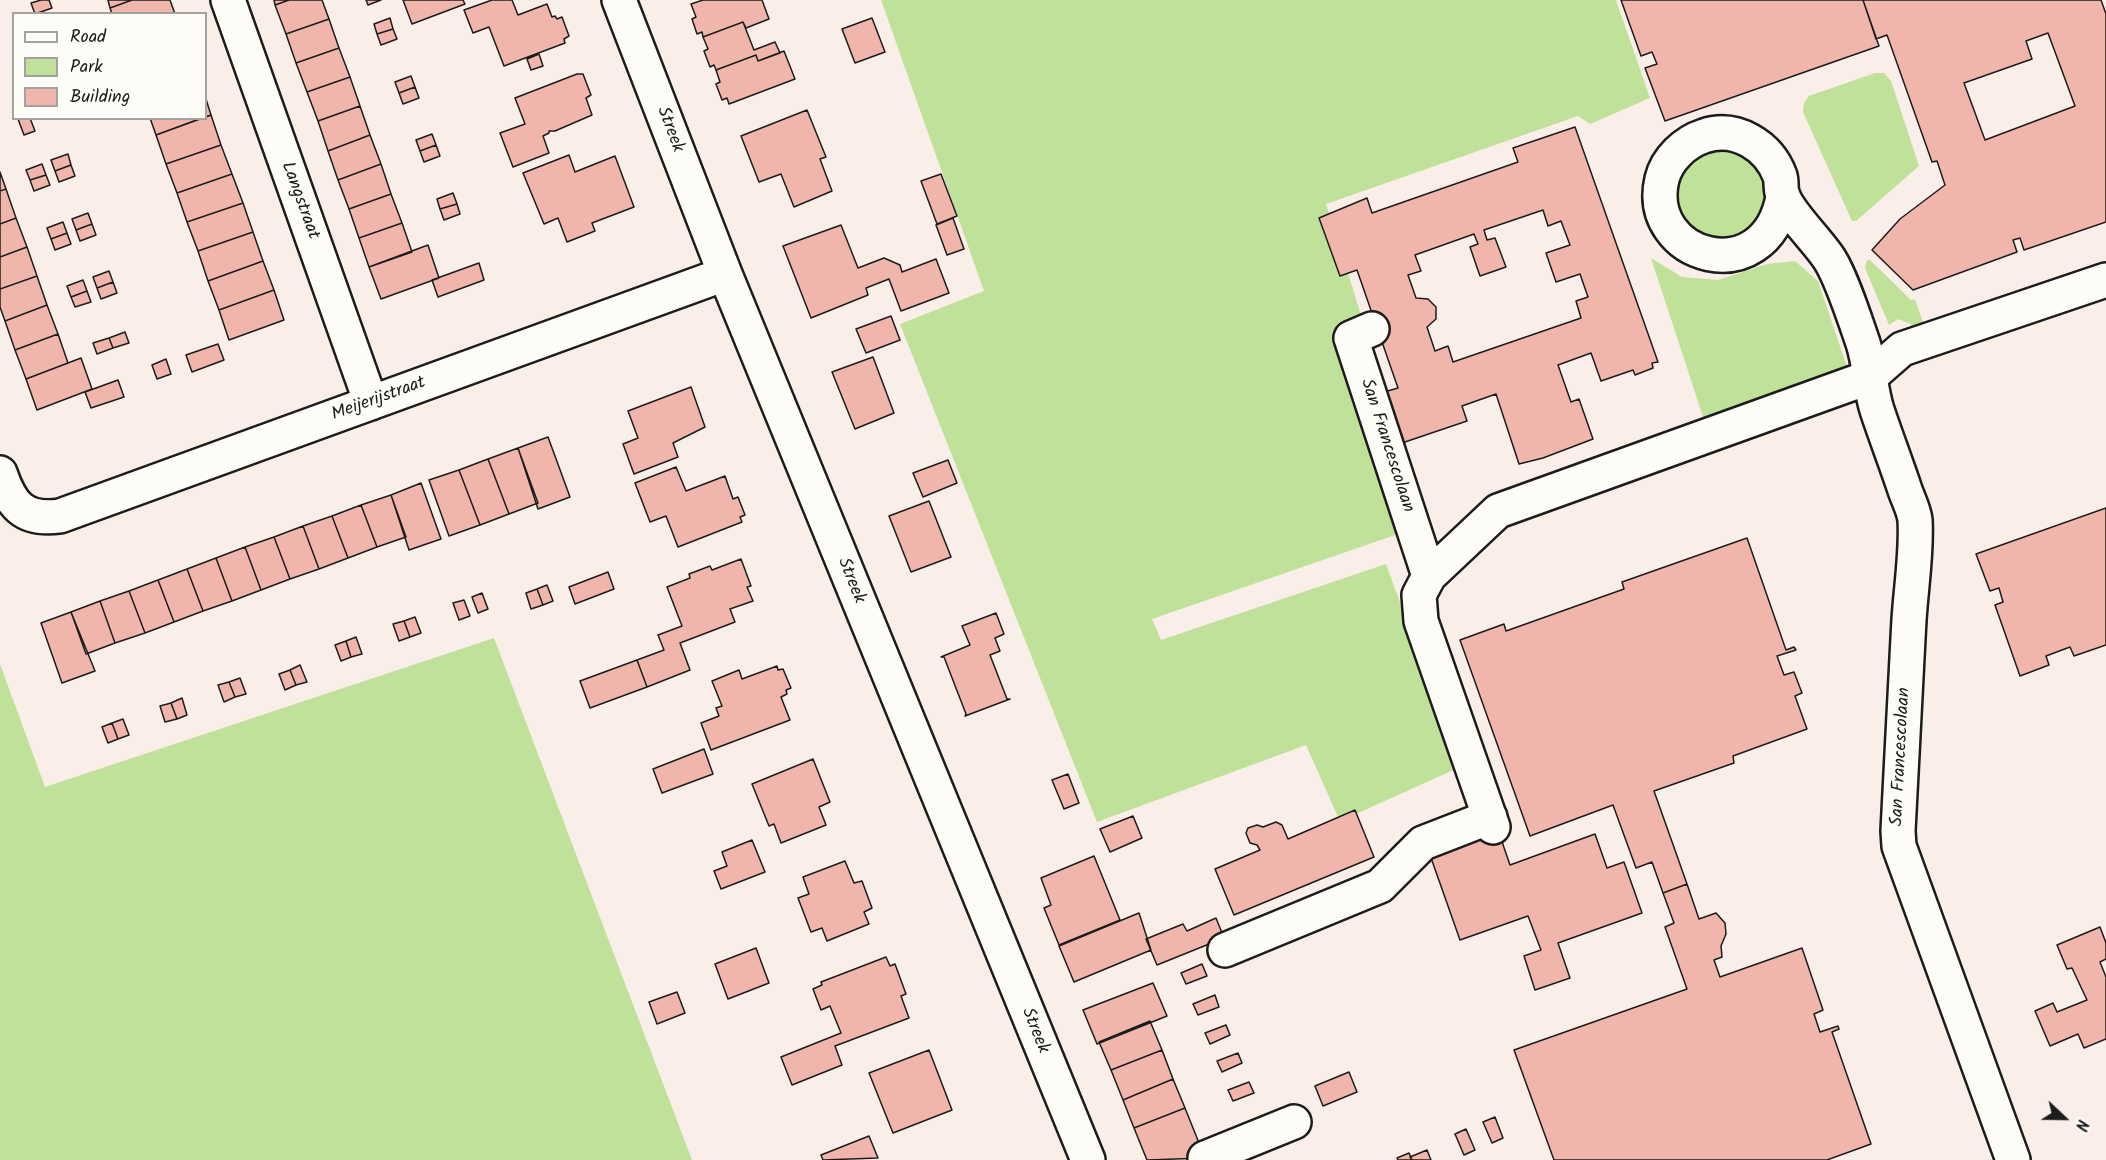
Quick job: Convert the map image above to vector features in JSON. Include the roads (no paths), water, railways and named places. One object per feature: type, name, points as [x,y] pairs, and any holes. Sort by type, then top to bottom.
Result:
[{"type":"street","name":"Langstraat","points":[[228,0],[371,403]]},
{"type":"street","name":"Streek","points":[[618,0],[725,274],[1088,1160]]},
{"type":"street","name":"San Francescolaan","points":[[1783,197],[1831,261],[1864,345],[1876,406],[1915,518],[1899,846],[2013,1160]]},
{"type":"street","name":"Meijerijstraat","points":[[0,473],[12,501],[31,516],[60,516],[725,274]]},
{"type":"street","points":[[1225,950],[1380,886],[1423,843],[1491,822],[1421,621],[1419,596],[1429,576],[1498,511],[1870,377],[1902,348],[2106,280]]},
{"type":"street","name":"San Francescolaan","points":[[1372,329],[1351,338],[1429,576]]},
{"type":"street","points":[[1205,1158],[1294,1122]]}]
